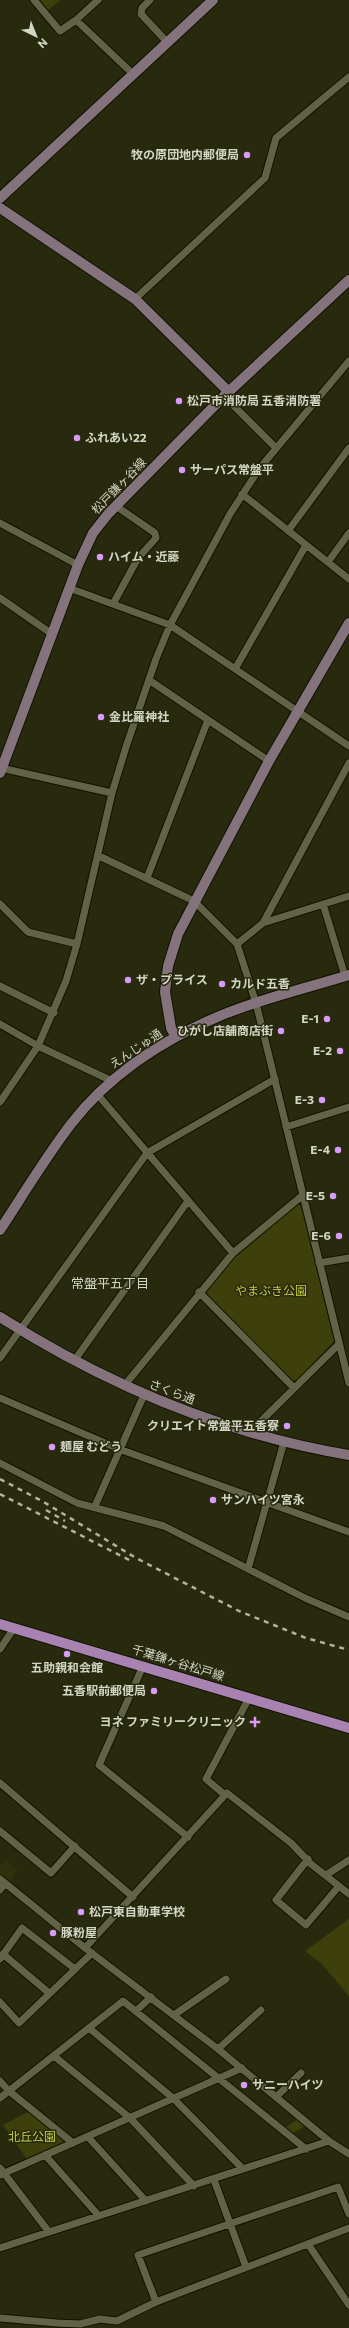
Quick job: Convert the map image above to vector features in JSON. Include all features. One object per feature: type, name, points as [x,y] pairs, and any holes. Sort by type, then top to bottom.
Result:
[{"type":"main road","name":"千葉鎌ヶ谷松戸線","points":[[0,1624],[349,1728]]},
{"type":"street","points":[[34,0],[60,31],[76,20],[98,0]]},
{"type":"street","points":[[150,0],[142,8],[141,14],[167,42]]},
{"type":"street","points":[[0,198],[213,0]]},
{"type":"street","points":[[76,20],[133,74]]},
{"type":"street","points":[[135,299],[265,178],[270,164],[273,145],[281,134],[349,77]]},
{"type":"street","points":[[0,208],[135,299],[227,394],[276,448]]},
{"type":"street","name":"松戸鎌ヶ谷線","points":[[1,771],[69,588],[93,533],[116,506],[227,394],[329,296],[349,280]]},
{"type":"street","points":[[0,1102],[38,1046],[54,1013],[78,944],[112,793],[139,706],[170,625],[242,494],[276,448],[349,361]]},
{"type":"street","points":[[288,531],[349,448]]},
{"type":"street","points":[[242,494],[349,579]]},
{"type":"street","points":[[114,604],[138,558],[156,538],[155,533],[116,506]]},
{"type":"street","points":[[0,523],[78,565]]},
{"type":"street","points":[[328,562],[349,533]]},
{"type":"street","points":[[235,669],[306,545]]},
{"type":"street","points":[[69,588],[170,625],[349,746]]},
{"type":"street","points":[[0,598],[52,634]]},
{"type":"street","points":[[176,1038],[171,1028],[166,992],[168,966],[178,934],[194,901],[269,761],[297,711],[346,634],[349,623]]},
{"type":"street","points":[[149,680],[269,761]]},
{"type":"street","points":[[147,878],[208,720]]},
{"type":"street","points":[[263,923],[349,763]]},
{"type":"street","points":[[1,771],[112,793]]},
{"type":"street","points":[[99,856],[194,901],[237,944],[256,1003],[320,1263],[338,1344],[349,1383]]},
{"type":"street","points":[[237,944],[263,923],[349,896]]},
{"type":"street","points":[[0,904],[28,932],[78,944]]},
{"type":"street","points":[[323,904],[347,975]]},
{"type":"street","name":"えんじゅ通","points":[[0,1230],[72,1123],[112,1081],[138,1060],[176,1038],[221,1015],[347,975]]},
{"type":"street","points":[[0,986],[54,1013]]},
{"type":"street","points":[[0,1024],[38,1046],[112,1081]]},
{"type":"street","points":[[0,1358],[146,1153],[275,1079]]},
{"type":"street","points":[[98,1095],[233,1253]]},
{"type":"street","points":[[286,1127],[349,1107]]},
{"type":"street","points":[[124,1386],[199,1292],[233,1253],[303,1195]]},
{"type":"street","points":[[74,1361],[188,1201]]},
{"type":"street","points":[[320,1263],[349,1258]]},
{"type":"street","points":[[199,1292],[294,1388]]},
{"type":"street","name":"さくら通","points":[[0,1317],[74,1361],[124,1386],[178,1409],[284,1442],[349,1454]]},
{"type":"street","points":[[250,1432],[338,1344]]},
{"type":"street","points":[[95,1506],[144,1394]]},
{"type":"street","points":[[0,1398],[119,1449],[267,1504],[349,1532]]},
{"type":"street","points":[[248,1569],[284,1442]]},
{"type":"street","points":[[0,1463],[77,1503],[95,1506],[164,1526],[305,1598],[349,1617]]},
{"type":"street","points":[[0,1650],[14,1628]]},
{"type":"street","points":[[143,1666],[99,1765],[188,1836]]},
{"type":"street","points":[[249,1698],[206,1779],[291,1843],[308,1860],[349,1894]]},
{"type":"street","points":[[0,1782],[133,1897]]},
{"type":"street","points":[[85,1948],[226,1794]]},
{"type":"street","points":[[0,1831],[51,1873],[75,1846]]},
{"type":"street","points":[[308,1860],[276,1900],[306,1925],[339,1886]]},
{"type":"street","points":[[326,1875],[349,1860]]},
{"type":"street","points":[[0,1890],[2,1881],[85,1948],[242,2068],[329,2141],[349,2154]]},
{"type":"street","points":[[49,1993],[2,1957],[22,1928],[75,1969]]},
{"type":"street","points":[[0,2002],[19,2023],[92,1953]]},
{"type":"street","points":[[174,2015],[226,1979]]},
{"type":"street","points":[[136,2011],[151,1997]]},
{"type":"street","points":[[0,2098],[123,2001],[306,2149]]},
{"type":"street","points":[[218,2049],[261,2010]]},
{"type":"street","points":[[89,2028],[174,2100],[243,2169]]},
{"type":"street","points":[[54,2056],[130,2118],[194,2186]]},
{"type":"street","points":[[49,2232],[1,2172],[45,2155],[174,2100],[242,2068]]},
{"type":"street","points":[[277,2096],[301,2073]]},
{"type":"street","points":[[0,2081],[9,2091],[73,2143]]},
{"type":"street","points":[[88,2137],[146,2201]]},
{"type":"street","points":[[0,2248],[214,2180],[329,2141]]},
{"type":"street","points":[[45,2155],[99,2216]]},
{"type":"street","points":[[214,2180],[246,2267]]},
{"type":"street","points":[[156,2302],[138,2255],[338,2187],[349,2214]]},
{"type":"street","points":[[0,2318],[58,2326],[80,2324],[100,2319],[117,2320],[156,2302],[349,2228]]},
{"type":"street","points":[[308,2244],[349,2305]]},
{"type":"shaded area","points":[[6,1860],[17,1869],[10,1882],[0,1874],[0,1867]]},
{"type":"green space","points":[[40,0],[61,0],[48,10]]},
{"type":"green space","name":"やまぶき公園","points":[[297,1205],[301,1206],[334,1341],[297,1380],[292,1380],[207,1295],[207,1290],[231,1261]]},
{"type":"green space","points":[[349,1919],[349,1996],[321,1963],[305,1951]]},
{"type":"green space","name":"北丘公園","points":[[28,2112],[66,2143],[27,2159],[3,2125]]},
{"type":"green space","points":[[298,2119],[305,2126],[290,2135],[283,2129]]},
{"type":"railway","points":[[0,1479],[42,1501],[136,1558],[239,1611],[306,1638],[349,1650]]},
{"type":"railway","points":[[0,1494],[133,1562]]},
{"type":"railway","points":[[46,1510],[65,1521]]},
{"type":"place","name":"牧の原団地内郵便局","points":[[247,155]]},
{"type":"place","name":"松戸市消防局 五香消防署","points":[[179,401]]},
{"type":"place","name":"ふれあい22","points":[[77,438]]},
{"type":"place","name":"サーパス常盤平","points":[[182,470]]},
{"type":"place","name":"ハイム・近藤","points":[[100,557]]},
{"type":"place","name":"金比羅神社","points":[[101,717]]},
{"type":"place","name":"ザ・プライス","points":[[128,980]]},
{"type":"place","name":"カルド五香","points":[[222,984]]},
{"type":"place","name":"E-1","points":[[327,1019]]},
{"type":"place","name":"ひがし店舗商店街","points":[[281,1031]]},
{"type":"place","name":"E-2","points":[[340,1051]]},
{"type":"place","name":"E-3","points":[[322,1100]]},
{"type":"place","name":"E-4","points":[[338,1150]]},
{"type":"place","name":"E-5","points":[[333,1196]]},
{"type":"place","name":"E-6","points":[[339,1236]]},
{"type":"place","name":"クリエイト常盤平五香寮","points":[[287,1426]]},
{"type":"place","name":"麺屋 むどう","points":[[52,1447]]},
{"type":"place","name":"サンハイツ宮永","points":[[213,1500]]},
{"type":"place","name":"五助親和会館","points":[[67,1654]]},
{"type":"place","name":"五香駅前郵便局","points":[[154,1691]]},
{"type":"place","name":"ヨネ ファミリークリニック","points":[[255,1722]]},
{"type":"place","name":"松戸東自動車学校","points":[[81,1912]]},
{"type":"place","name":"豚粉屋","points":[[53,1933]]},
{"type":"place","name":"サニーハイツ","points":[[244,2085]]},
{"type":"district","name":"常盤平五丁目","points":[[110,1283]]}]
